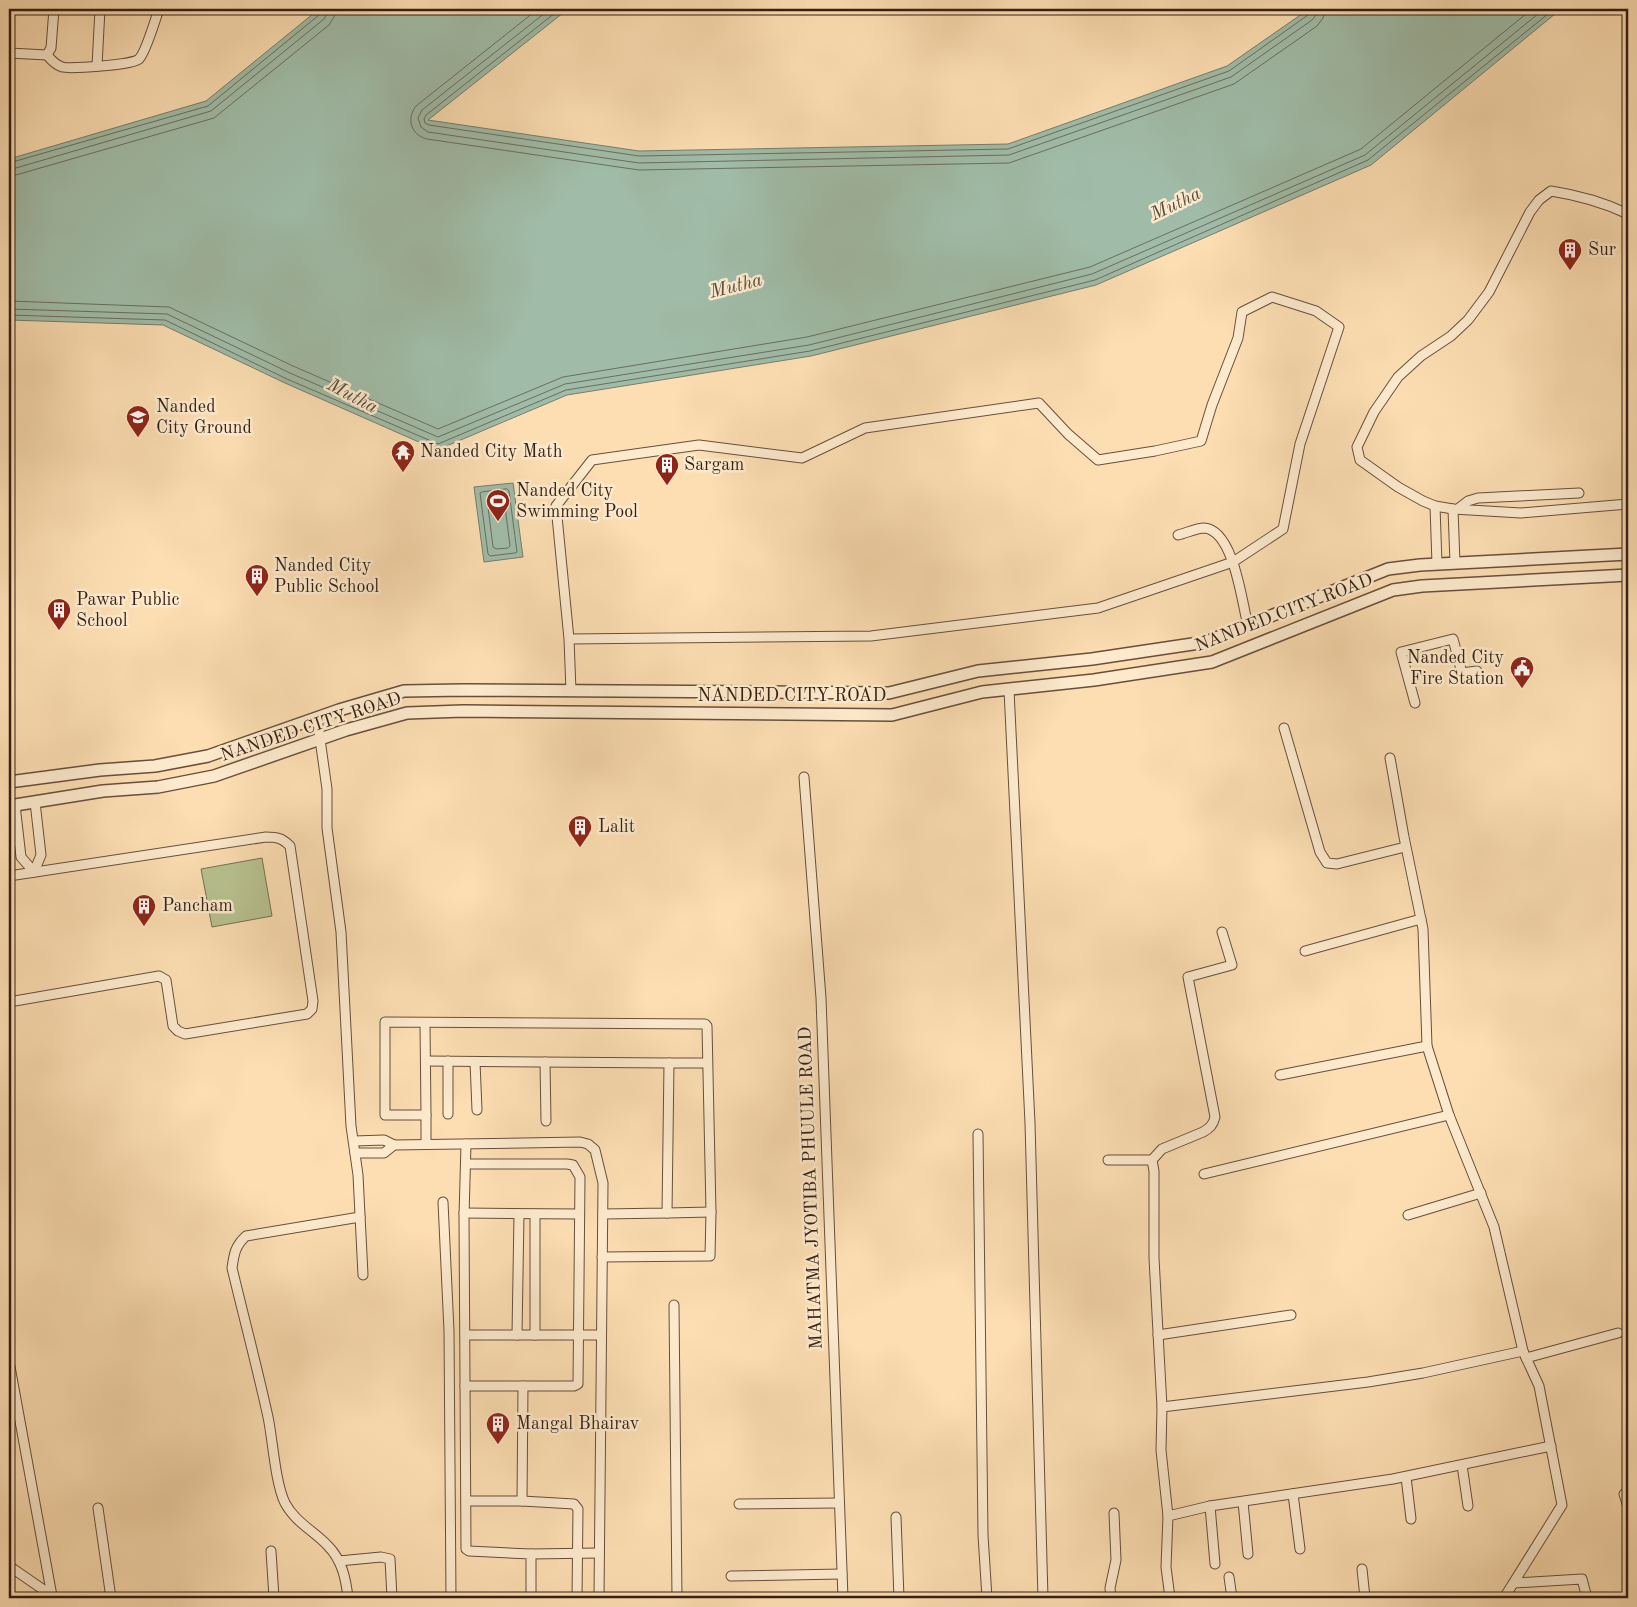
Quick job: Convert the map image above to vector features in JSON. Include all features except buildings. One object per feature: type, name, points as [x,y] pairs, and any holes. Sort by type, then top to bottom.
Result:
[{"type":"street","points":[[47,55],[51,48],[54,9]]},
{"type":"street","points":[[97,66],[100,9]]},
{"type":"street","points":[[9,53],[47,55],[61,67],[126,64],[140,59],[159,9]]},
{"type":"street","points":[[1628,214],[1616,208],[1568,193],[1551,191],[1539,200],[1530,212],[1489,292],[1468,320],[1450,336],[1421,356],[1398,377],[1374,412],[1357,447],[1360,460],[1398,487],[1435,506],[1521,513],[1628,504]]},
{"type":"street","points":[[569,638],[871,636],[1098,608],[1234,562],[1283,529],[1300,444],[1339,327],[1316,311],[1272,297],[1242,312],[1238,338],[1212,405],[1201,441],[1181,446],[1098,460],[1068,434],[1039,402],[865,428],[802,458],[699,445],[592,460],[556,506],[569,638],[571,691]]},
{"type":"street","points":[[1456,509],[1478,498],[1579,493]]},
{"type":"street","points":[[1435,506],[1437,564]]},
{"type":"street","points":[[1455,563],[1456,509]]},
{"type":"street","points":[[1178,535],[1205,528],[1217,534],[1224,542],[1234,562],[1248,626]]},
{"type":"street","name":"NANDED CITY ROAD","points":[[9,782],[100,770],[155,766],[208,756],[317,718],[404,691],[889,693],[978,671],[1092,659],[1206,642],[1388,569],[1437,564],[1628,554]]},
{"type":"street","name":"NANDED CITY ROAD","points":[[12,806],[102,791],[158,787],[214,776],[321,739],[407,713],[463,711],[892,715],[982,692],[1094,680],[1212,662],[1393,590],[1422,586],[1628,575]]},
{"type":"street","points":[[1415,703],[1401,652],[1453,639],[1462,673],[1477,672]]},
{"type":"street","points":[[919,686],[926,706]]},
{"type":"street","points":[[1009,690],[1030,1123],[1043,1598]]},
{"type":"street","points":[[317,718],[327,789],[327,828],[341,932],[351,1126],[358,1175],[363,1275]]},
{"type":"street","points":[[1284,728],[1320,852],[1327,864],[1337,864],[1406,847]]},
{"type":"street","points":[[1390,758],[1423,929],[1427,1046],[1449,1115],[1494,1227],[1525,1355],[1538,1386],[1562,1505],[1504,1598]]},
{"type":"street","name":"MAHATMA JYOTIBA PHUULE ROAD","points":[[804,777],[821,998],[843,1598]]},
{"type":"street","points":[[34,872],[41,855],[35,802]]},
{"type":"street","points":[[12,806],[21,857],[34,872]]},
{"type":"street","points":[[9,876],[277,837],[284,840],[290,846],[313,1001],[312,1009],[307,1014],[185,1034],[178,1031],[174,1026],[166,980],[159,976],[9,1002]]},
{"type":"street","points":[[1305,950],[1421,919]]},
{"type":"street","points":[[1108,1160],[1152,1160],[1162,1150],[1209,1129],[1213,1123],[1214,1117],[1188,977],[1232,965],[1222,932]]},
{"type":"street","points":[[426,1115],[385,1114],[384,1024],[386,1022],[704,1024],[707,1026],[711,1254],[709,1257],[602,1257]]},
{"type":"street","points":[[425,1023],[426,1144]]},
{"type":"street","points":[[1280,1075],[1427,1046]]},
{"type":"street","points":[[426,1061],[708,1063]]},
{"type":"street","points":[[448,1061],[448,1114]]},
{"type":"street","points":[[475,1062],[477,1110]]},
{"type":"street","points":[[545,1062],[546,1120]]},
{"type":"street","points":[[666,1213],[669,1063]]},
{"type":"street","points":[[1204,1174],[1449,1115]]},
{"type":"street","points":[[978,1134],[983,1535],[987,1598]]},
{"type":"street","points":[[354,1141],[384,1140],[394,1145],[580,1142],[588,1144],[595,1150],[603,1183],[599,1598]]},
{"type":"street","points":[[466,1144],[464,1213],[467,1551],[531,1554],[599,1553]]},
{"type":"street","points":[[355,1153],[384,1153],[394,1145]]},
{"type":"street","points":[[1152,1160],[1162,1406],[1161,1450],[1168,1516],[1166,1567],[1170,1598]]},
{"type":"street","points":[[465,1386],[574,1386],[578,1384],[580,1177],[573,1165],[466,1164]]},
{"type":"street","points":[[1408,1214],[1481,1192]]},
{"type":"street","points":[[443,1202],[449,1331],[451,1598]]},
{"type":"street","points":[[603,1214],[711,1212]]},
{"type":"street","points":[[464,1213],[579,1214]]},
{"type":"street","points":[[517,1335],[518,1214]]},
{"type":"street","points":[[535,1214],[535,1335]]},
{"type":"street","points":[[348,1598],[346,1579],[329,1547],[295,1518],[285,1502],[268,1419],[232,1268],[234,1251],[246,1236],[360,1217]]},
{"type":"street","points":[[674,1305],[677,1598]]},
{"type":"street","points":[[1158,1334],[1291,1315]]},
{"type":"street","points":[[1162,1406],[1424,1373],[1525,1355],[1618,1333]]},
{"type":"street","points":[[465,1335],[602,1335]]},
{"type":"street","points":[[9,1361],[54,1597]]},
{"type":"street","points":[[522,1501],[524,1386]]},
{"type":"street","points":[[1168,1516],[1210,1506],[1406,1476],[1551,1446]]},
{"type":"street","points":[[1462,1465],[1468,1506]]},
{"type":"street","points":[[1406,1476],[1411,1519]]},
{"type":"street","points":[[1293,1494],[1300,1548]]},
{"type":"street","points":[[1624,1494],[1628,1507]]},
{"type":"street","points":[[466,1501],[571,1503],[577,1506],[577,1598]]},
{"type":"street","points":[[1243,1502],[1248,1554]]},
{"type":"street","points":[[739,1504],[839,1503]]},
{"type":"street","points":[[1210,1506],[1215,1564]]},
{"type":"street","points":[[98,1508],[111,1598]]},
{"type":"street","points":[[1111,1598],[1110,1588],[1116,1560],[1114,1513]]},
{"type":"street","points":[[896,1517],[899,1598]]},
{"type":"street","points":[[271,1551],[274,1598]]},
{"type":"street","points":[[531,1554],[531,1598]]},
{"type":"street","points":[[338,1561],[381,1557],[390,1560],[392,1598]]},
{"type":"street","points":[[9,1566],[54,1597]]},
{"type":"street","points":[[1362,1569],[1365,1598]]},
{"type":"street","points":[[731,1576],[842,1574]]},
{"type":"street","points":[[1229,1577],[1232,1598]]},
{"type":"street","points":[[1514,1583],[1582,1580],[1587,1598]]},
{"type":"green space","points":[[262,858],[272,916],[212,927],[201,869]]},
{"type":"water","name":"Mutha","points":[[319,9],[568,9],[428,120],[639,151],[1008,144],[1227,66],[1309,9],[1561,9],[1371,165],[1096,285],[811,356],[567,395],[437,450],[285,383],[163,325],[9,320],[9,159],[206,101]]},
{"type":"water","name":"Nanded City Swimming Pool","points":[[513,483],[523,557],[484,562],[474,487]]},
{"type":"place","name":"Sur","points":[[1570,271]]},
{"type":"place","name":"Nanded City Ground","points":[[138,438]]},
{"type":"place","name":"Nanded City Math","points":[[403,473]]},
{"type":"place","name":"Sargam","points":[[667,486]]},
{"type":"place","name":"Nanded City Swimming Pool","points":[[498,522]]},
{"type":"place","name":"Nanded City Public School","points":[[257,597]]},
{"type":"place","name":"Pawar Public School","points":[[59,631]]},
{"type":"place","name":"Nanded City Fire Station","points":[[1522,689]]},
{"type":"place","name":"Lalit","points":[[580,848]]},
{"type":"place","name":"Pancham","points":[[144,927]]},
{"type":"place","name":"Mangal Bhairav","points":[[498,1445]]}]
